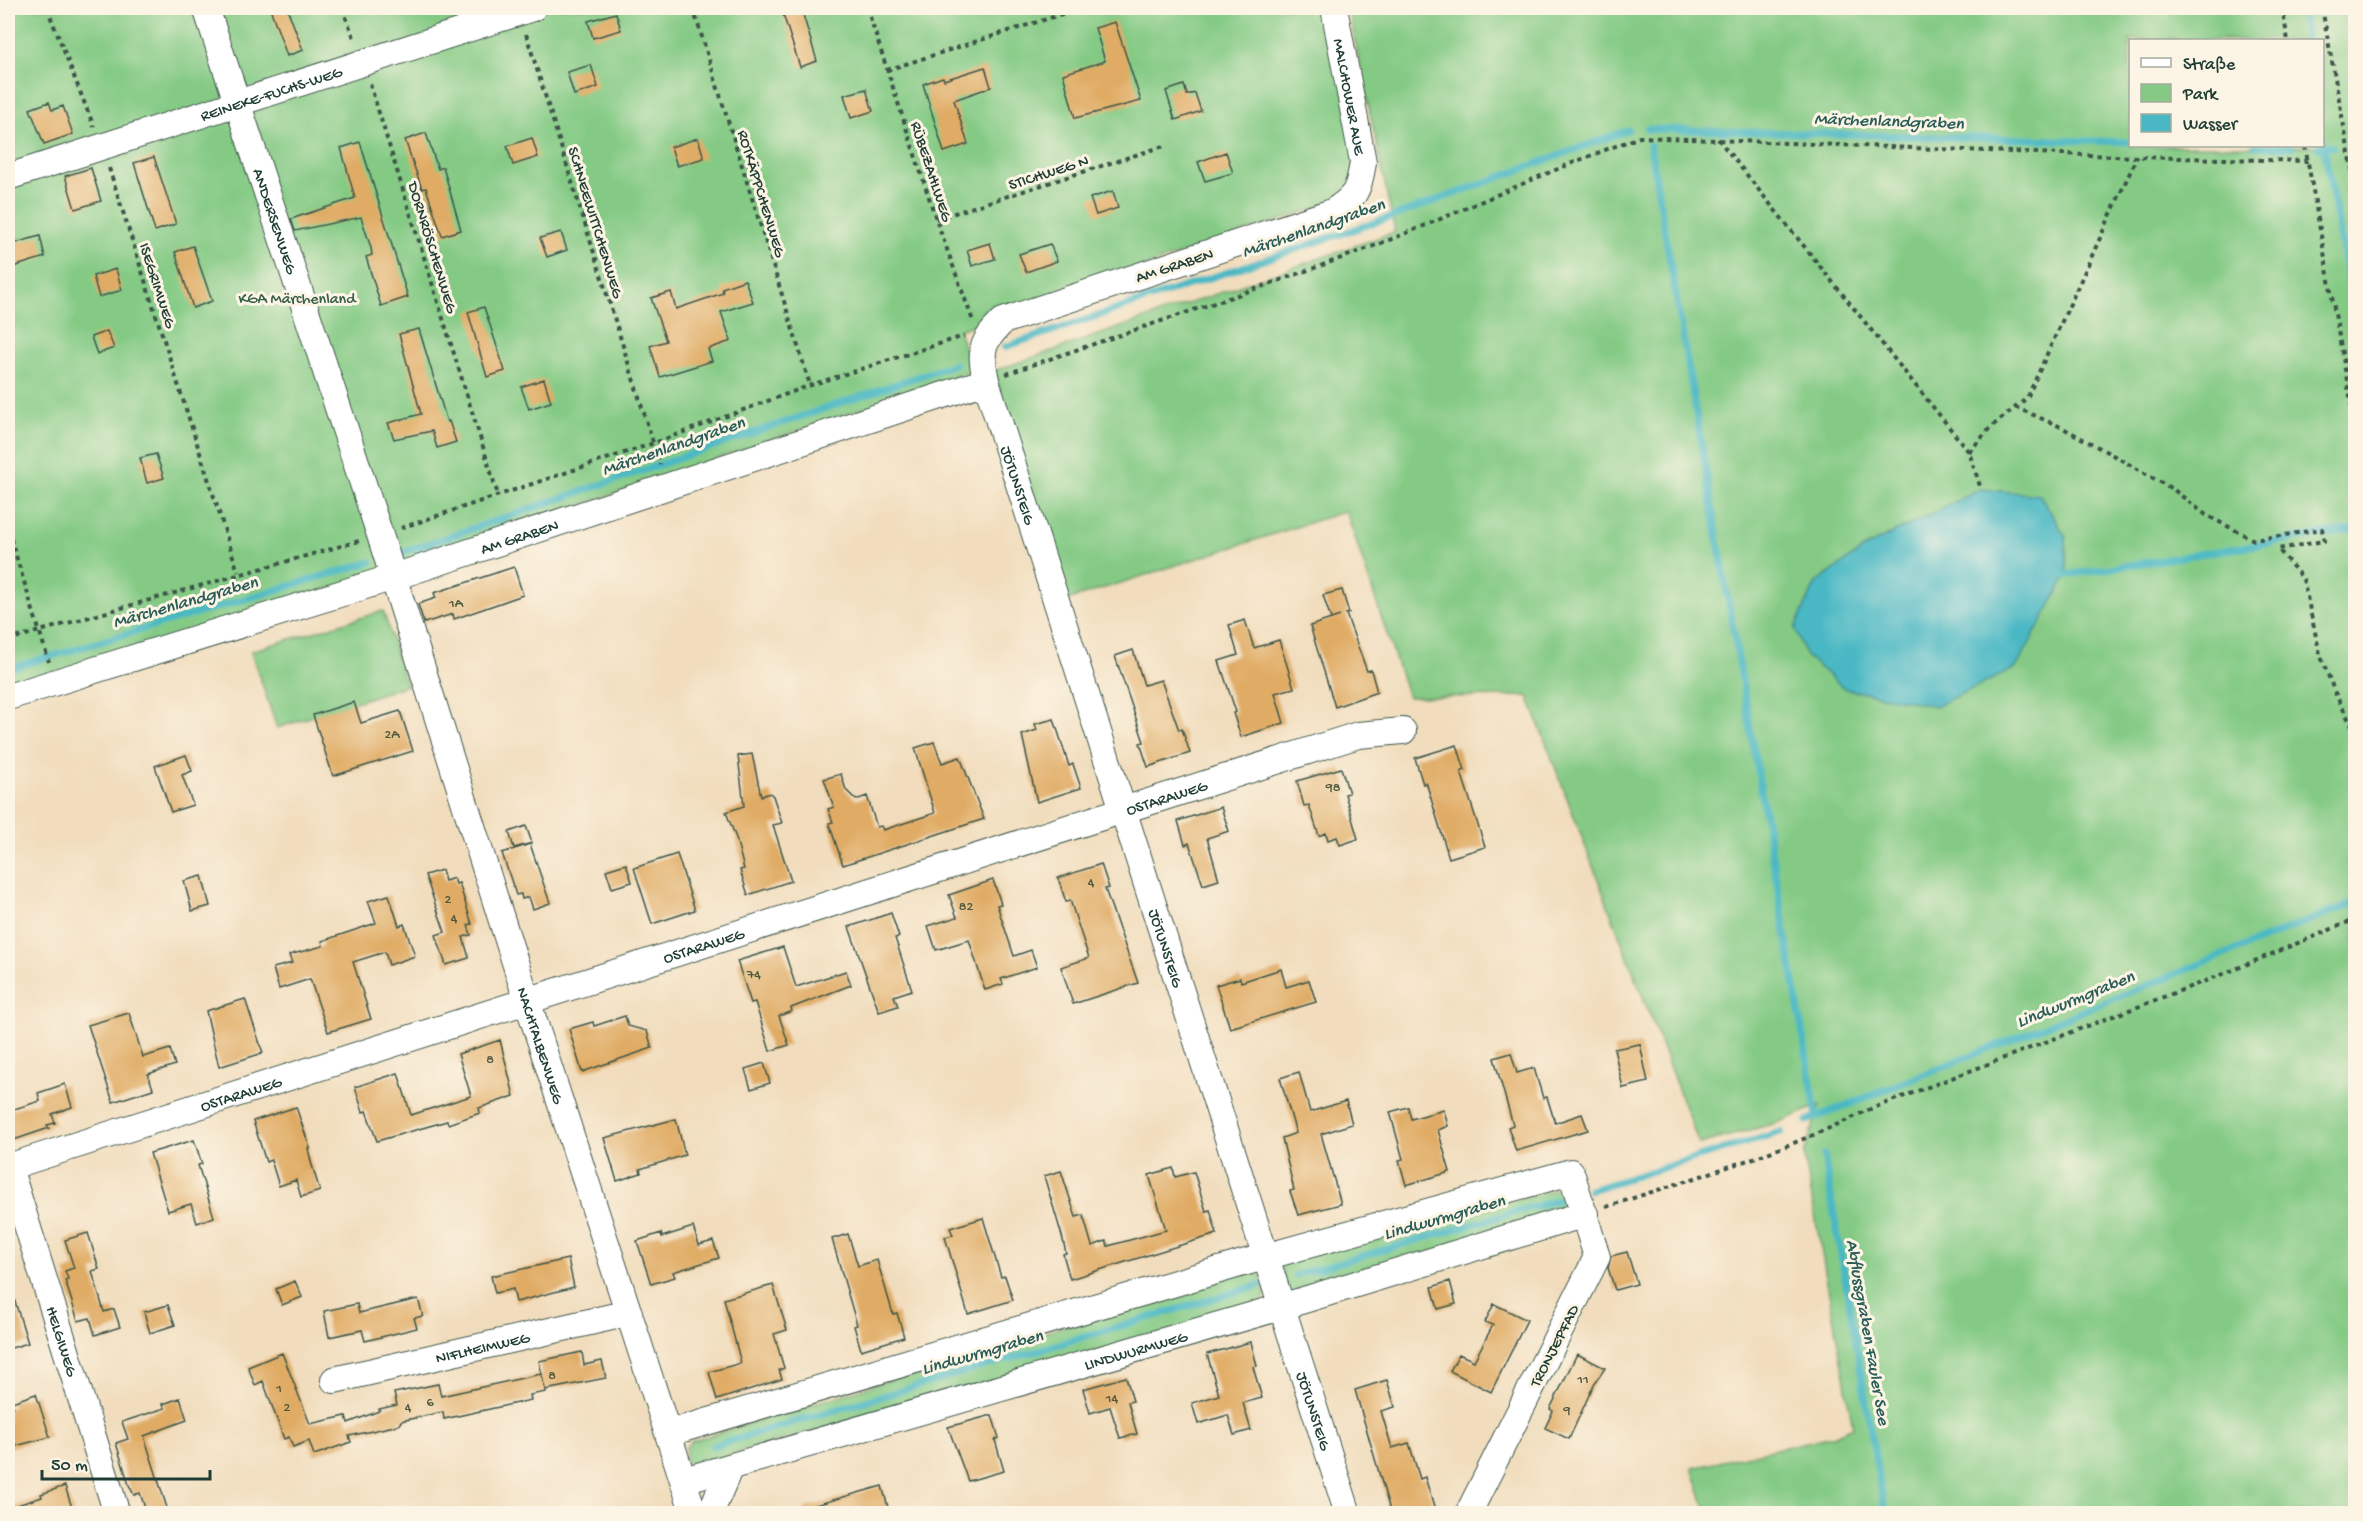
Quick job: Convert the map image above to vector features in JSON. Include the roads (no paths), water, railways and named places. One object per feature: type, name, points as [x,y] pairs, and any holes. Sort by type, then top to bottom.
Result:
[{"type":"street","name":"ANDERSENWEG","points":[[206,8],[239,102],[394,577]]},
{"type":"street","name":"MALCHOWER AUE","points":[[1334,8],[1364,162],[1360,186]]},
{"type":"street","name":"REINEKE-FUCHS-WEG","points":[[8,177],[526,10]]},
{"type":"street","name":"AM GRABEN","points":[[8,698],[394,577],[986,381],[982,361],[985,339],[1003,321],[1332,212],[1349,201],[1360,186]]},
{"type":"street","name":"JÖTUNSTEIG","points":[[986,381],[1125,809],[1348,1514]]},
{"type":"street","name":"NACHTALBENWEG","points":[[394,577],[527,999],[694,1514]]},
{"type":"street","name":"OSTARAWEG","points":[[8,1167],[527,999],[1358,735],[1403,731]]},
{"type":"street","name":"HELGIWEG","points":[[8,1167],[117,1514]]},
{"type":"street","name":"TRONJEPFAD","points":[[1266,1258],[1571,1172],[1597,1257],[1468,1514]]},
{"type":"street","name":"LINDWURMWEG","points":[[684,1480],[1281,1307],[1585,1214]]},
{"type":"street","points":[[669,1433],[1266,1258]]},
{"type":"street","name":"NIFLHEIMWEG","points":[[334,1380],[629,1314]]},
{"type":"street","points":[[710,1514],[730,1467]]},
{"type":"water","points":[[1981,489],[2040,495],[2066,537],[2067,575],[2016,668],[1936,706],[1845,689],[1806,656],[1795,628],[1816,583],[1869,545]]},
{"type":"waterway","points":[[2302,8],[2307,39]]},
{"type":"waterway","name":"Märchenlandgraben","points":[[1647,129],[2129,142]]},
{"type":"waterway","name":"Märchenlandgraben","points":[[1005,347],[1397,215],[1628,130]]},
{"type":"waterway","points":[[1650,145],[1817,1117]]},
{"type":"waterway","name":"Märchenlandgraben","points":[[2318,147],[2333,147]]},
{"type":"waterway","points":[[2324,147],[2356,320]]},
{"type":"waterway","name":"Märchenlandgraben","points":[[401,553],[955,364]]},
{"type":"waterway","points":[[2067,575],[2356,529]]},
{"type":"waterway","name":"Märchenlandgraben","points":[[8,669],[371,562]]},
{"type":"waterway","name":"Lindwurmgraben","points":[[1807,1121],[2356,902]]},
{"type":"waterway","name":"Lindwurmgraben","points":[[1590,1190],[1781,1132]]},
{"type":"waterway","name":"Abflussgraben Fauler See","points":[[1824,1155],[1885,1514]]},
{"type":"waterway","name":"Lindwurmgraben","points":[[1296,1275],[1567,1197]]},
{"type":"waterway","name":"Lindwurmgraben","points":[[713,1446],[1260,1285]]},
{"type":"park label","name":"KGA Märchenland","points":[[297,297]]}]
